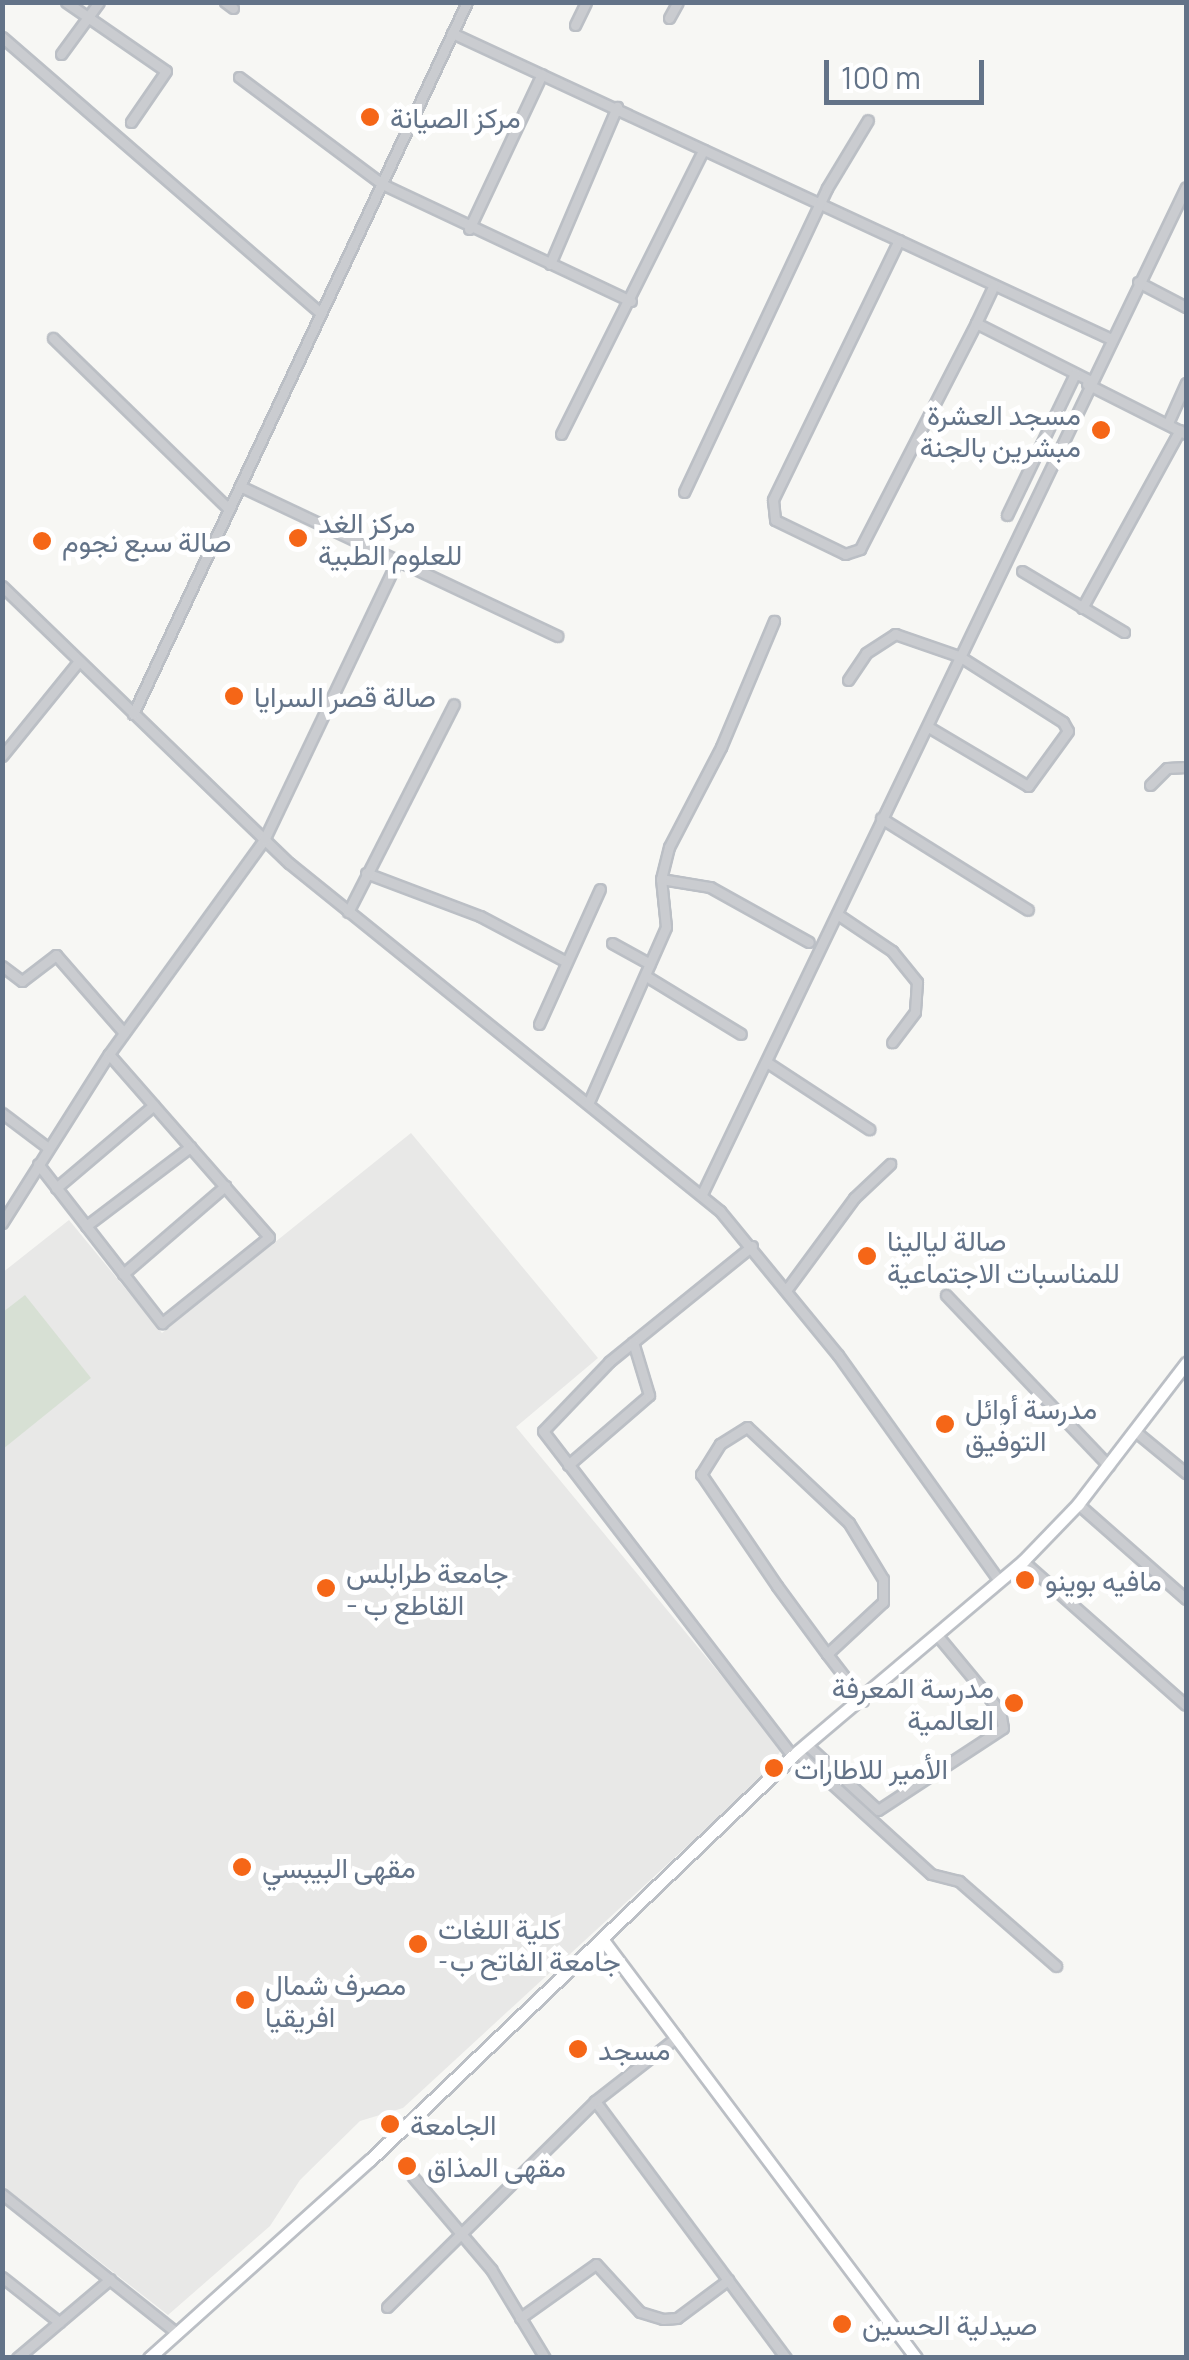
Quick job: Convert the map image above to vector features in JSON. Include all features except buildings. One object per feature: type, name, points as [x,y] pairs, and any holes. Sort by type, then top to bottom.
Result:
[{"type":"street","points":[[66,2],[166,71],[130,122]]},
{"type":"street","points":[[61,54],[99,2]]},
{"type":"street","points":[[133,714],[466,2]]},
{"type":"street","points":[[575,26],[586,2]]},
{"type":"street","points":[[669,18],[678,2]]},
{"type":"street","points":[[452,33],[617,106],[703,150],[1109,338]]},
{"type":"street","points":[[2,37],[321,314]]},
{"type":"street","points":[[468,230],[542,74]]},
{"type":"street","points":[[239,77],[382,184],[468,230],[632,301]]},
{"type":"street","points":[[550,264],[617,106]]},
{"type":"street","points":[[684,492],[820,203],[868,120]]},
{"type":"street","points":[[562,434],[632,301],[703,150]]},
{"type":"street","points":[[702,1194],[840,916],[882,818],[1109,338],[1186,187]]},
{"type":"street","points":[[1173,213],[1186,220]]},
{"type":"street","points":[[899,240],[773,500],[775,520],[846,554],[860,548],[994,285]]},
{"type":"street","points":[[1138,282],[1186,307]]},
{"type":"street","points":[[976,323],[1183,432],[1082,608]]},
{"type":"street","points":[[53,338],[229,509]]},
{"type":"street","points":[[1007,515],[1075,374]]},
{"type":"street","points":[[1168,423],[1186,383]]},
{"type":"street","points":[[240,486],[557,636]]},
{"type":"street","points":[[2,1222],[109,1054],[264,840],[397,560]]},
{"type":"street","points":[[1022,571],[1124,632]]},
{"type":"street","points":[[2,586],[264,840],[348,912],[702,1194],[752,1246],[906,1444],[999,1581]]},
{"type":"street","points":[[588,1104],[666,928],[661,879],[669,847],[774,621]]},
{"type":"street","points":[[848,680],[884,636],[959,656],[1063,722],[1066,736],[1028,786],[926,726]]},
{"type":"street","points":[[2,756],[78,662]]},
{"type":"street","points":[[348,912],[454,704]]},
{"type":"street","points":[[1150,785],[1168,768],[1186,767]]},
{"type":"street","points":[[882,818],[1028,910]]},
{"type":"street","points":[[366,872],[468,910],[563,960]]},
{"type":"street","points":[[661,879],[710,887],[809,942]]},
{"type":"street","points":[[539,1024],[563,960],[600,889]]},
{"type":"street","points":[[840,916],[892,951],[917,982],[915,1012],[892,1042]]},
{"type":"street","points":[[612,944],[650,964]]},
{"type":"street","points":[[2,966],[22,980],[56,955],[124,1034]]},
{"type":"street","points":[[646,976],[741,1034]]},
{"type":"street","points":[[38,1164],[162,1324],[269,1237],[109,1054]]},
{"type":"street","points":[[768,1062],[869,1129]]},
{"type":"street","points":[[56,1188],[154,1105]]},
{"type":"street","points":[[2,1113],[47,1147]]},
{"type":"street","points":[[86,1226],[190,1146]]},
{"type":"street","points":[[786,1290],[854,1198],[890,1164]]},
{"type":"street","points":[[123,1274],[225,1186]]},
{"type":"street","points":[[752,1246],[632,1342],[544,1423],[545,1435],[799,1751],[930,1874],[959,1881],[1056,1966]]},
{"type":"street","points":[[946,1295],[1108,1466]]},
{"type":"street","points":[[568,1465],[649,1394],[632,1342]]},
{"type":"street","points":[[148,2358],[603,1940],[799,1751],[863,1701],[1023,1562],[1078,1504],[1186,1363]]},
{"type":"street","points":[[827,1654],[883,1602],[884,1579],[849,1523],[747,1427],[720,1444],[701,1474],[827,1654],[863,1701]]},
{"type":"street","points":[[1136,1432],[1186,1473]]},
{"type":"street","points":[[1078,1504],[1186,1599]]},
{"type":"street","points":[[1023,1562],[1186,1705]]},
{"type":"street","points":[[799,1751],[878,1810],[1003,1728],[1000,1711],[938,1636]]},
{"type":"street","points":[[603,1940],[916,2358]]},
{"type":"street","points":[[387,2308],[595,2101],[677,2037]]},
{"type":"street","points":[[595,2101],[786,2358]]},
{"type":"street","points":[[413,2177],[461,2234],[546,2358]]},
{"type":"street","points":[[2,2194],[177,2332]]},
{"type":"street","points":[[520,2318],[596,2264],[640,2312],[663,2320],[677,2318],[728,2280]]},
{"type":"street","points":[[2,2277],[58,2322]]},
{"type":"street","points":[[17,2358],[110,2279]]},
{"type":"shaded area","name":"جامعة طرابلس - القاطع ب","points":[[411,1133],[598,1358],[516,1427],[782,1749],[761,1778],[403,2108],[360,2121],[300,2180],[270,2226],[168,2315],[3,2186],[2,1273],[69,1220],[162,1333]]},
{"type":"shaded area","points":[[25,1295],[91,1378],[3,1449],[3,1312]]},
{"type":"place","name":"مركز الصيانة","points":[[370,117]]},
{"type":"place","name":"مسجد العشرة مبشرين بالجنة","points":[[1101,430]]},
{"type":"place","name":"مركز الغد للعلوم الطبية","points":[[298,538]]},
{"type":"place","name":"صالة سبع نجوم","points":[[42,541]]},
{"type":"place","name":"صالة قصر السرايا","points":[[234,696]]},
{"type":"place","name":"صالة ليالينا للمناسبات الاجتماعية","points":[[867,1256]]},
{"type":"place","name":"مدرسة أوائل التوفيق","points":[[945,1424]]},
{"type":"place","name":"مافيه بوينو","points":[[1025,1580]]},
{"type":"place","name":"جامعة طرابلس - القاطع ب","points":[[326,1588]]},
{"type":"place","name":"مدرسة المعرفة العالمية","points":[[1014,1703]]},
{"type":"place","name":"الأمير للاطارات","points":[[774,1768]]},
{"type":"place","name":"مقهى البيبسي","points":[[242,1867]]},
{"type":"place","name":"كلية اللغات -جامعة الفاتح ب","points":[[418,1944]]},
{"type":"place","name":"مصرف شمال افريقيا","points":[[245,2000]]},
{"type":"place","name":"مسجد","points":[[578,2049]]},
{"type":"place","name":"الجامعة","points":[[390,2124]]},
{"type":"place","name":"مقهى المذاق","points":[[407,2166]]},
{"type":"place","name":"صيدلية الحسين","points":[[842,2324]]}]
